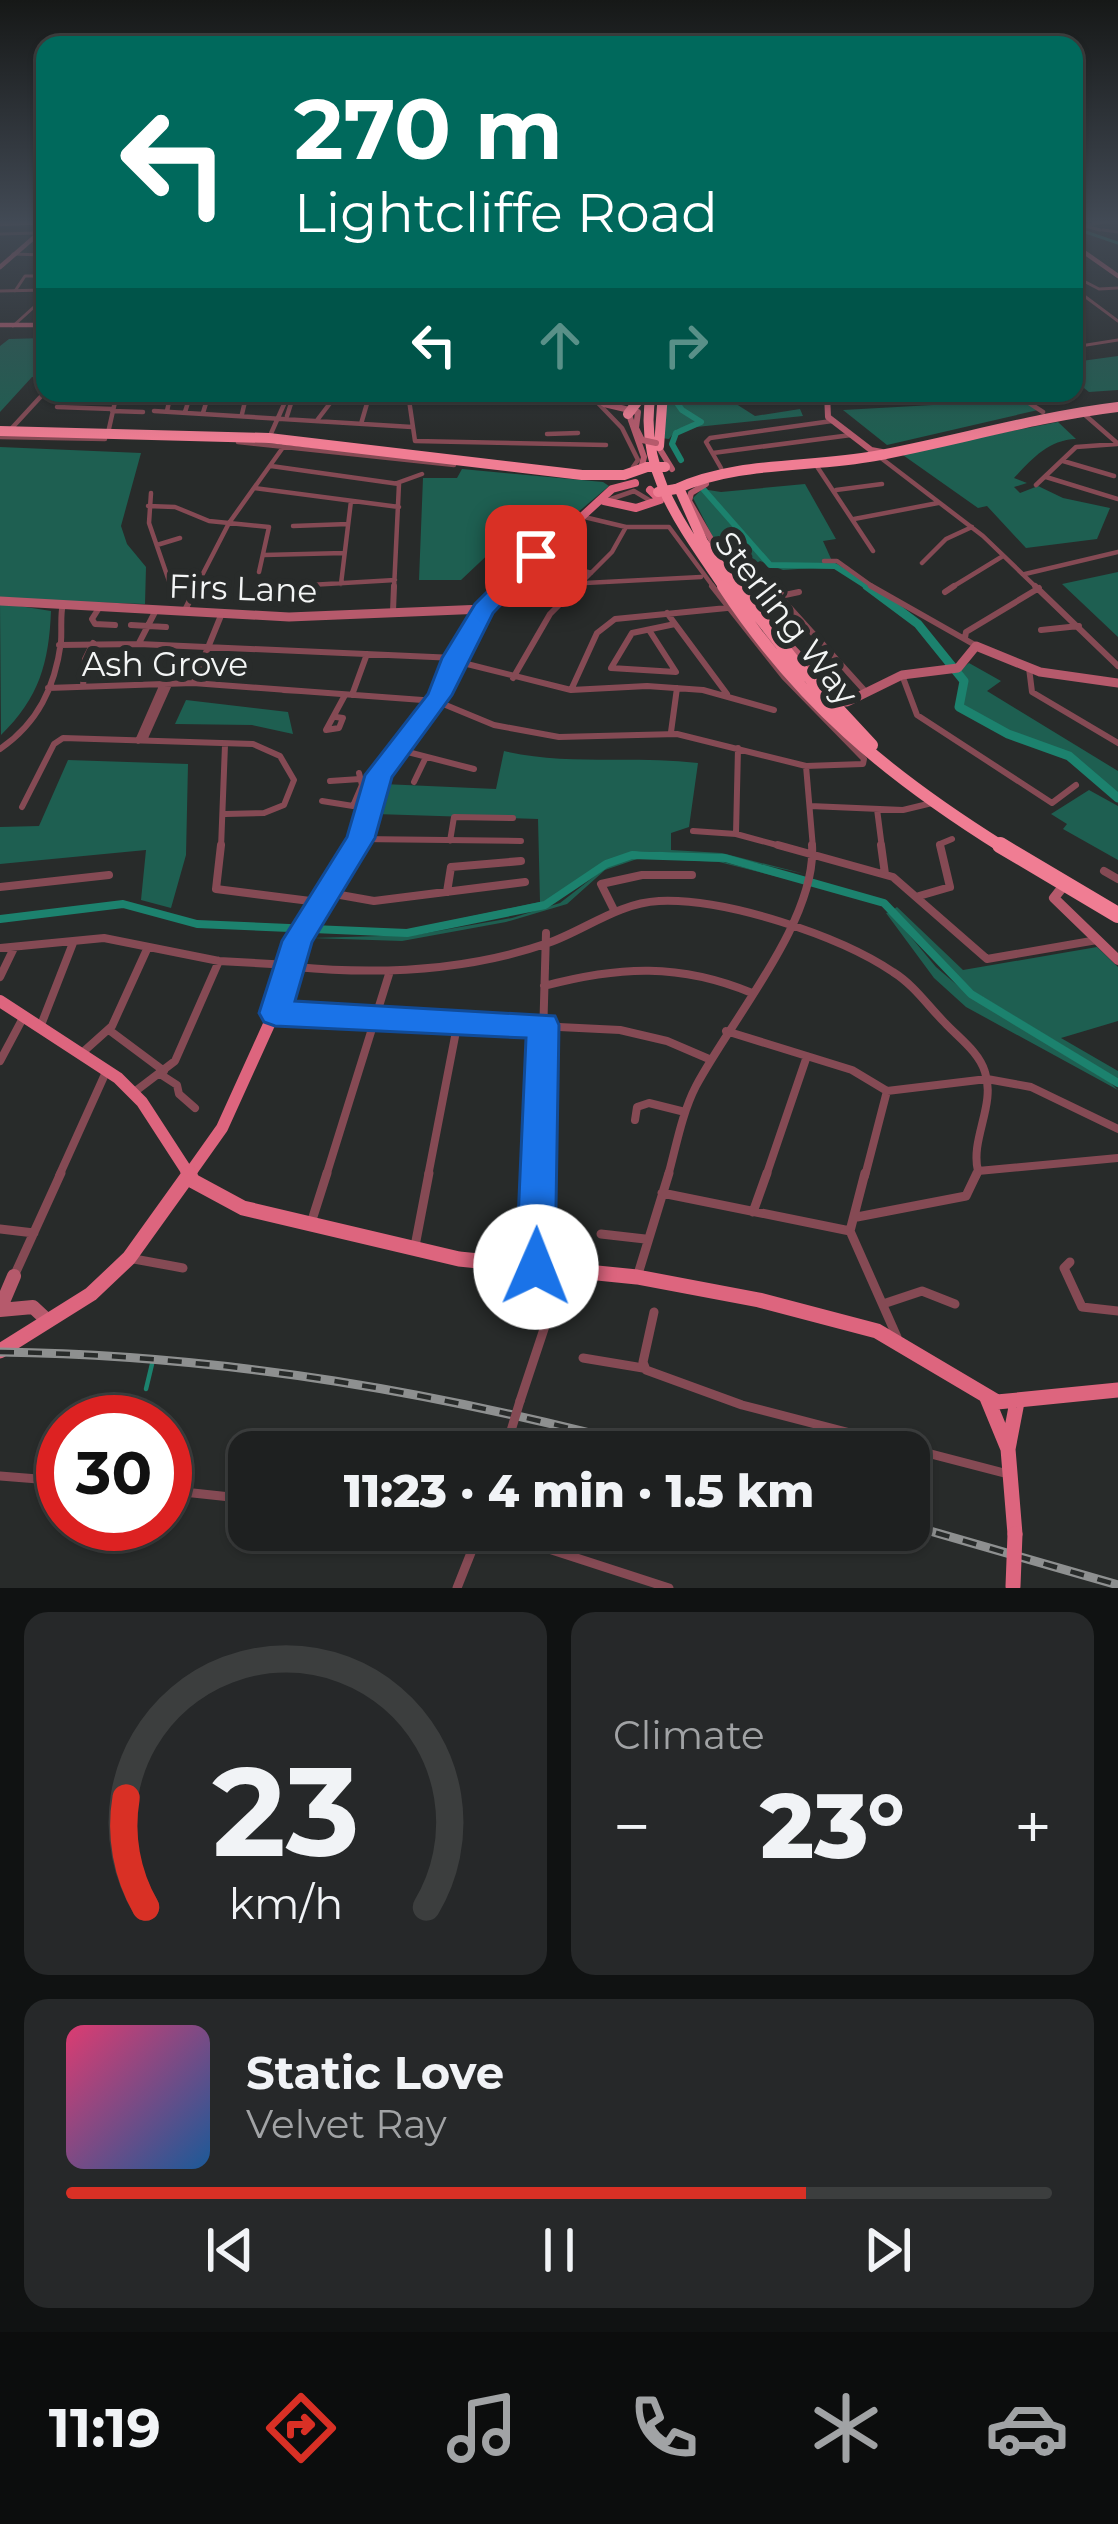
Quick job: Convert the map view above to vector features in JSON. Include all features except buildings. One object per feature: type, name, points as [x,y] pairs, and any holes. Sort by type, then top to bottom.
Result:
[{"type":"highway","points":[[620,410],[636,402]]},
{"type":"highway","points":[[653,402],[652,440],[659,485],[689,548],[725,579],[822,695],[885,758],[1118,910]]},
{"type":"highway","points":[[2,434],[272,434],[659,485],[897,450],[1008,422],[1118,405]]},
{"type":"highway","points":[[2,434],[317,446],[659,485],[817,465],[1043,412],[1118,405]]},
{"type":"highway","points":[[659,485],[684,507],[725,579]]},
{"type":"highway","name":"Sterling Way","points":[[659,485],[796,676],[835,717],[885,758]]},
{"type":"highway","points":[[725,579],[745,572]]},
{"type":"highway","name":"Sterling Way","points":[[725,579],[817,709],[875,759],[1065,884],[1118,910]]},
{"type":"main road","points":[[0,1351],[113,1278],[195,1182],[275,1013],[304,932],[361,839],[366,791],[436,701],[484,609],[580,516],[614,496],[620,484],[659,485]]},
{"type":"main road","points":[[614,496],[629,508],[659,485]]},
{"type":"main road","points":[[0,1001],[108,1070],[134,1093],[195,1182],[244,1208],[414,1250],[637,1276],[759,1300],[878,1331],[1018,1414],[1008,1450]]},
{"type":"main road","points":[[997,1398],[1118,1390]]},
{"type":"main road","points":[[997,1398],[1011,1475],[1013,1587]]},
{"type":"street","points":[[1083,296],[1118,321]]},
{"type":"street","points":[[13,326],[36,302]]},
{"type":"street","points":[[28,310],[36,310]]},
{"type":"street","points":[[0,325],[36,325]]},
{"type":"street","points":[[1083,345],[1118,340]]},
{"type":"street","points":[[2,434],[36,401]]},
{"type":"street","points":[[108,433],[114,402]]},
{"type":"street","points":[[167,411],[169,402]]},
{"type":"street","points":[[185,412],[188,402]]},
{"type":"street","points":[[203,413],[206,402]]},
{"type":"street","points":[[242,414],[245,402]]},
{"type":"street","points":[[272,434],[288,402]]},
{"type":"street","points":[[318,419],[331,402]]},
{"type":"street","points":[[361,424],[367,402]]},
{"type":"street","points":[[409,402],[417,441],[452,437],[563,447],[607,445]]},
{"type":"street","points":[[604,402],[639,413],[636,428],[652,440],[659,485],[614,496]]},
{"type":"street","points":[[825,402],[832,421],[972,527],[1118,666]]},
{"type":"street","points":[[1026,402],[1043,412]]},
{"type":"street","points":[[57,407],[143,412]]},
{"type":"street","points":[[558,472],[635,466],[638,460],[620,410]]},
{"type":"street","name":"Sterling Way","points":[[620,410],[659,485]]},
{"type":"street","points":[[1057,416],[1104,410]]},
{"type":"street","points":[[154,411],[412,427]]},
{"type":"street","points":[[1081,412],[1118,444]]},
{"type":"street","points":[[721,468],[706,442],[712,437],[832,421]]},
{"type":"street","points":[[547,434],[578,433]]},
{"type":"street","points":[[563,447],[564,434]]},
{"type":"street","points":[[713,453],[851,435]]},
{"type":"street","points":[[143,438],[284,446],[454,465]]},
{"type":"street","points":[[1036,485],[1078,447],[1118,444]]},
{"type":"street","points":[[184,610],[229,523],[284,446]]},
{"type":"street","points":[[1063,461],[1114,476]]},
{"type":"street","points":[[817,465],[873,551]]},
{"type":"street","points":[[271,466],[397,483],[422,474]]},
{"type":"street","points":[[1046,477],[1118,499]]},
{"type":"street","points":[[699,478],[706,484],[689,498],[717,549],[745,572],[757,601],[847,702]]},
{"type":"street","points":[[393,611],[397,483]]},
{"type":"street","points":[[836,490],[882,484]]},
{"type":"street","points":[[254,488],[399,507]]},
{"type":"street","points":[[151,493],[146,527],[168,564],[169,581],[198,584]]},
{"type":"street","points":[[341,584],[351,501]]},
{"type":"street","points":[[854,519],[939,502]]},
{"type":"street","points":[[148,506],[269,526],[260,572]]},
{"type":"street","points":[[580,516],[626,526],[664,526],[727,608]]},
{"type":"street","points":[[293,526],[348,524]]},
{"type":"street","points":[[513,678],[550,614],[592,573],[626,526]]},
{"type":"street","points":[[922,563],[946,539],[972,527]]},
{"type":"street","points":[[157,544],[180,538]]},
{"type":"street","points":[[1025,574],[1118,552]]},
{"type":"street","points":[[265,555],[344,553]]},
{"type":"street","points":[[536,556],[592,573]]},
{"type":"street","points":[[945,592],[1004,556]]},
{"type":"street","points":[[824,561],[837,561],[890,600],[1029,668],[1118,683]]},
{"type":"street","points":[[583,582],[701,577]]},
{"type":"street","points":[[292,586],[394,580]]},
{"type":"street","points":[[965,638],[966,632],[1040,588]]},
{"type":"street","points":[[757,601],[799,592]]},
{"type":"street","points":[[780,597],[865,691]]},
{"type":"street","name":"Firs Lane","points":[[0,601],[290,617],[484,609]]},
{"type":"street","points":[[0,749],[37,722],[58,645],[63,603]]},
{"type":"street","points":[[83,686],[92,620],[100,605]]},
{"type":"street","points":[[571,690],[603,625],[630,615],[727,608]]},
{"type":"street","name":"Ash Grove","points":[[48,688],[193,682],[436,701],[494,725],[559,737],[670,733],[806,766],[845,768],[865,762],[798,697],[727,608]]},
{"type":"street","points":[[139,644],[156,609]]},
{"type":"street","points":[[666,612],[729,697]]},
{"type":"street","points":[[193,682],[221,613]]},
{"type":"street","points":[[94,624],[115,625]]},
{"type":"street","points":[[650,630],[676,672],[610,668],[632,634],[675,624]]},
{"type":"street","points":[[131,626],[166,627]]},
{"type":"street","points":[[1041,630],[1079,626]]},
{"type":"street","points":[[58,645],[206,646],[308,655],[368,652],[454,659],[571,690],[677,688],[773,710]]},
{"type":"street","points":[[822,695],[847,702],[902,675],[955,669],[976,646]]},
{"type":"street","points":[[336,717],[368,652]]},
{"type":"street","points":[[85,664],[132,663]]},
{"type":"street","points":[[1029,668],[1032,692],[1118,742]]},
{"type":"street","points":[[902,675],[909,702],[932,727],[1052,803],[1076,785]]},
{"type":"street","points":[[141,741],[167,682]]},
{"type":"street","points":[[670,733],[677,688]]},
{"type":"street","points":[[22,807],[57,740],[253,744],[274,751],[294,780],[290,798],[276,810],[225,814]]},
{"type":"street","points":[[225,745],[225,814],[216,889],[374,901],[525,882]]},
{"type":"street","points":[[736,834],[738,748]]},
{"type":"street","points":[[395,749],[474,769]]},
{"type":"street","points":[[414,782],[426,757]]},
{"type":"street","points":[[637,1276],[686,1112],[709,1059],[769,973],[810,882],[813,854],[806,766]]},
{"type":"street","points":[[322,800],[353,806],[366,791],[360,776],[330,781]]},
{"type":"street","points":[[811,806],[910,810],[936,800]]},
{"type":"street","points":[[877,809],[885,874]]},
{"type":"street","points":[[450,841],[454,817],[512,818]]},
{"type":"street","points":[[693,831],[736,834],[885,874],[919,896],[989,959],[1097,940]]},
{"type":"street","points":[[361,839],[521,841]]},
{"type":"street","points":[[919,896],[950,887],[940,844],[952,839]]},
{"type":"street","points":[[447,892],[451,868],[521,861]]},
{"type":"street","points":[[1104,871],[1118,879]]},
{"type":"street","points":[[615,912],[601,884],[642,874],[692,875]]},
{"type":"street","points":[[0,887],[109,875]]},
{"type":"street","points":[[1065,884],[1054,898],[1118,960]]},
{"type":"street","points":[[0,949],[104,938],[290,970],[390,971],[546,938],[660,900],[709,907],[790,929],[857,952],[896,973],[974,1054],[988,1079],[975,1159],[978,1171],[966,1196],[857,1217]]},
{"type":"street","points":[[536,1267],[546,938]]},
{"type":"street","points":[[41,1025],[74,943]]},
{"type":"street","points":[[83,1052],[109,1030],[148,947]]},
{"type":"street","points":[[0,977],[14,948]]},
{"type":"street","points":[[134,1093],[176,1061],[219,961]]},
{"type":"street","points":[[544,986],[639,965],[699,973],[752,993]]},
{"type":"street","points":[[310,1226],[390,971]]},
{"type":"street","points":[[275,1013],[620,1030],[667,1041],[709,1059]]},
{"type":"street","points":[[0,1060],[25,1015]]},
{"type":"street","points":[[414,1250],[458,1022]]},
{"type":"street","points":[[109,1030],[177,1085],[179,1094],[195,1108]]},
{"type":"street","points":[[726,1031],[852,1070],[887,1091],[988,1079],[1030,1087],[1118,1129]]},
{"type":"street","points":[[753,1212],[807,1054]]},
{"type":"street","points":[[49,1321],[33,1306],[0,1309],[108,1070]]},
{"type":"street","points":[[850,1231],[887,1091]]},
{"type":"street","points":[[635,1120],[638,1107],[649,1103],[686,1112]]},
{"type":"street","points":[[978,1171],[1118,1158]]},
{"type":"street","points":[[662,1192],[850,1231]]},
{"type":"street","points":[[0,1229],[32,1237]]},
{"type":"street","points":[[850,1231],[896,1326],[896,1341]]},
{"type":"street","points":[[601,1234],[647,1239]]},
{"type":"street","points":[[129,1258],[183,1268]]},
{"type":"street","points":[[1064,1265],[1082,1307],[1094,1312],[1118,1311]]},
{"type":"street","points":[[511,1431],[563,1268]]},
{"type":"street","points":[[886,1303],[922,1291],[955,1304]]},
{"type":"street","points":[[643,1368],[654,1312]]},
{"type":"street","points":[[583,1358],[643,1368],[742,1405],[1011,1475]]},
{"type":"street","points":[[0,1476],[36,1479]]},
{"type":"street","points":[[192,1493],[228,1496]]},
{"type":"street","points":[[457,1588],[472,1551]]},
{"type":"street","points":[[555,1551],[669,1588]]},
{"type":"green space","points":[[36,338],[36,377],[0,412],[0,346],[9,339]]},
{"type":"green space","points":[[1118,356],[1118,390],[1089,392],[1083,387],[1083,361]]},
{"type":"green space","points":[[666,402],[733,402],[755,416],[800,409],[803,416],[677,429],[669,439],[661,438]]},
{"type":"green space","points":[[1025,402],[1038,410],[887,445],[843,410]]},
{"type":"green space","points":[[1058,422],[1076,439],[1041,452],[1014,478],[1027,483],[1014,487],[1020,493],[1038,486],[1063,498],[1110,508],[1097,539],[1026,548],[987,506],[978,508],[900,453]]},
{"type":"green space","points":[[0,447],[141,453],[121,526],[127,544],[146,567],[145,604],[0,599]]},
{"type":"green space","points":[[462,469],[609,486],[564,524],[516,528],[461,580],[419,580],[423,478],[457,478]]},
{"type":"green space","points":[[805,484],[836,539],[823,541],[832,561],[829,567],[783,570],[760,561],[746,569],[718,547],[693,498],[702,489],[721,492]]},
{"type":"green space","points":[[1118,572],[1118,637],[1062,584]]},
{"type":"green space","points":[[0,603],[51,611],[40,679],[25,707],[1,735]]},
{"type":"green space","points":[[969,663],[1001,681],[987,691],[1118,771],[1118,796],[1072,756],[961,708],[966,686],[960,670]]},
{"type":"green space","points":[[186,700],[288,712],[293,734],[252,725],[175,724]]},
{"type":"green space","points":[[504,751],[552,758],[698,763],[689,827],[671,833],[671,850],[722,853],[805,874],[720,855],[639,851],[604,861],[557,898],[509,914],[394,933],[315,929],[405,930],[540,902],[538,819],[375,814],[383,784],[496,789]]},
{"type":"green space","points":[[68,760],[188,764],[186,855],[171,908],[141,900],[146,850],[0,864],[0,827],[39,826]]},
{"type":"green space","points":[[1089,790],[1118,806],[1118,860],[1063,829],[1067,824],[1051,814]]},
{"type":"green space","points":[[640,856],[720,861],[803,883],[719,862],[640,858],[605,870],[567,904],[506,922],[402,941],[311,938],[415,935],[512,918],[560,903],[609,865]]},
{"type":"green space","points":[[894,909],[963,970],[1097,947],[1118,967],[1118,1021],[1061,1038],[1118,1071],[1118,1079],[965,986]]},
{"type":"green space","points":[[890,912],[936,967],[972,998],[1118,1090],[966,1007],[934,978],[886,913]]},
{"type":"waterway","points":[[676,402],[701,422],[676,433],[672,444],[681,460]]},
{"type":"waterway","points":[[704,490],[770,565],[835,566],[871,589]]},
{"type":"waterway","points":[[867,586],[918,624],[964,681],[959,707],[1008,734],[1069,756],[1118,798]]},
{"type":"waterway","points":[[0,919],[123,904],[197,924],[407,933],[545,905],[606,864],[632,855],[725,858],[884,903],[971,994],[1118,1083]]},
{"type":"waterway","points":[[146,1389],[152,1364]]},
{"type":"railway","points":[[0,1352],[252,1369],[417,1395],[581,1431]]},
{"type":"railway","points":[[930,1531],[1118,1585]]},
{"type":"route","points":[[536,556],[484,609],[454,658],[440,695],[379,775],[361,838],[297,941],[275,1013],[543,1025],[536,1267]]}]
